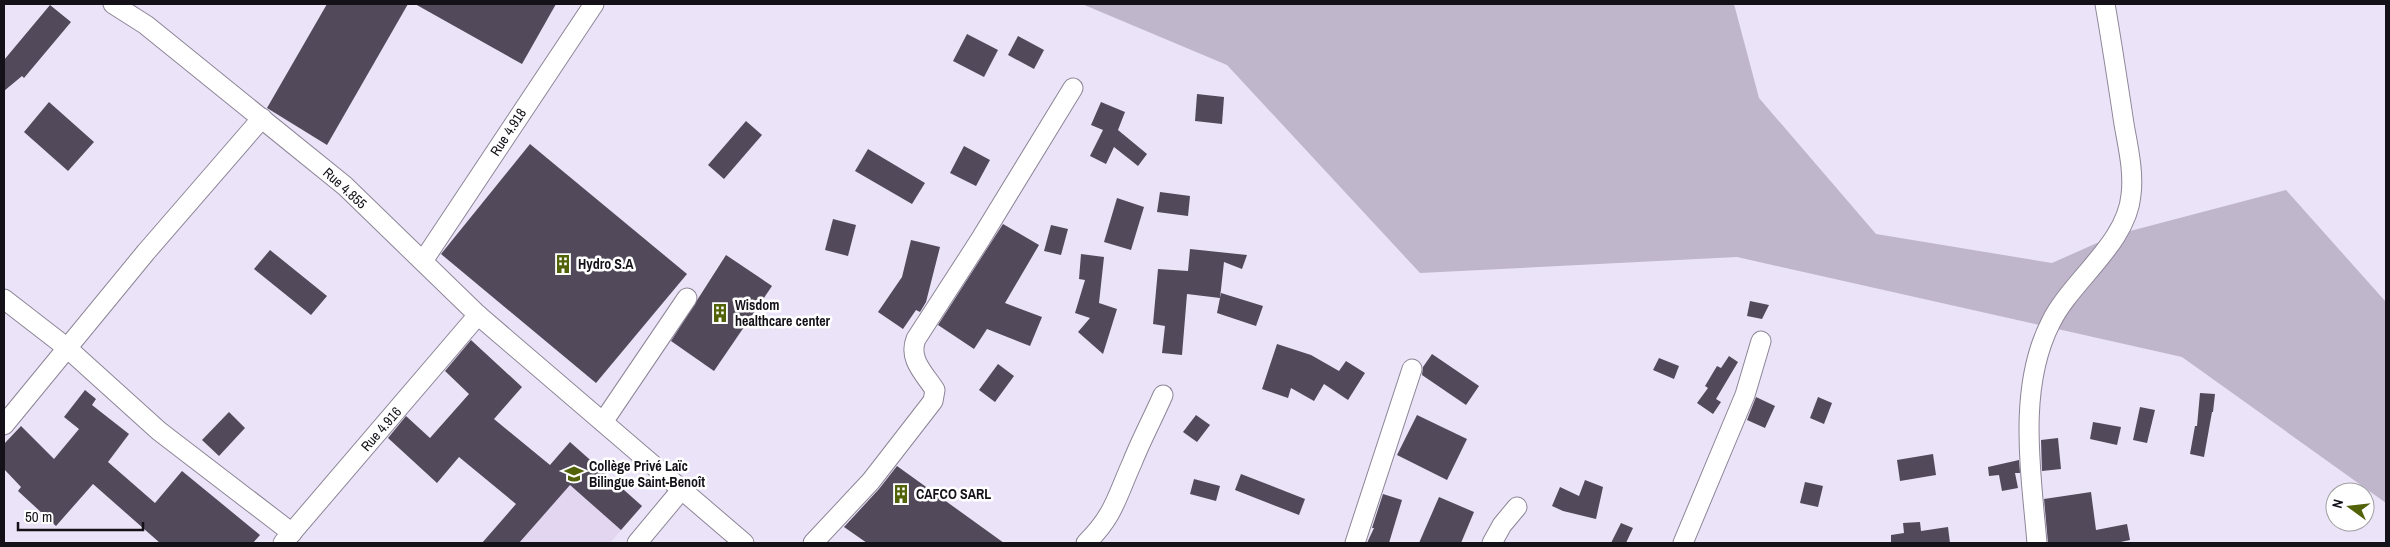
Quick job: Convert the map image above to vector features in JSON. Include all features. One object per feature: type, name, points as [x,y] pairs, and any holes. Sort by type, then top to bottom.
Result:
[{"type":"street","name":"Rue 4.855","points":[[114,4],[146,26],[345,186],[478,315],[744,543]]},
{"type":"street","name":"Rue 4.918","points":[[423,261],[594,4]]},
{"type":"street","points":[[2037,543],[2032,489],[2030,400],[2040,351],[2051,322],[2115,235],[2126,216],[2131,196],[2127,145],[2106,4]]},
{"type":"street","points":[[813,543],[871,481],[933,401],[935,390],[913,358],[912,349],[916,339],[980,240],[1072,88]]},
{"type":"street","points":[[4,425],[66,347],[262,118]]},
{"type":"street","points":[[603,422],[687,298]]},
{"type":"street","points":[[4,299],[66,347],[159,431],[287,538]]},
{"type":"street","name":"Rue 4.916","points":[[287,538],[478,315]]},
{"type":"street","points":[[1683,543],[1745,395],[1761,341]]},
{"type":"street","points":[[1355,543],[1412,370]]},
{"type":"street","points":[[1086,543],[1102,528],[1116,504],[1131,464],[1163,395]]},
{"type":"street","points":[[636,543],[682,489]]},
{"type":"street","points":[[1492,543],[1502,525],[1517,507]]},
{"type":"shaded area","points":[[1082,4],[1734,4],[1759,98],[1876,234],[2052,263],[2115,235],[2286,190],[2386,302],[2386,503],[2375,495],[2375,482],[2357,482],[2182,357],[1737,257],[1420,273],[1227,65]]},
{"type":"shaded area","name":"Collège Privé Laïc Bilingue Saint-Benoît","points":[[570,442],[642,506],[610,543],[482,543]]},
{"type":"building","points":[[327,4],[408,4],[327,145],[267,108]]},
{"type":"building","points":[[415,4],[556,4],[522,64]]},
{"type":"building","points":[[50,5],[71,22],[24,78],[22,76],[4,91],[4,60]]},
{"type":"building","points":[[967,34],[998,50],[984,77],[953,61]]},
{"type":"building","points":[[1018,36],[1044,50],[1034,69],[1008,55]]},
{"type":"building","points":[[1197,94],[1224,97],[1222,124],[1195,121]]},
{"type":"building","points":[[49,102],[94,142],[68,171],[24,132]]},
{"type":"building","points":[[1101,102],[1125,112],[1118,130],[1147,154],[1138,166],[1114,147],[1106,164],[1090,156],[1103,130],[1091,125]]},
{"type":"building","points":[[746,121],[762,135],[724,179],[708,165]]},
{"type":"building","name":"Hydro S.A","points":[[530,144],[687,274],[596,383],[441,254]]},
{"type":"building","points":[[964,146],[990,160],[976,186],[950,173]]},
{"type":"building","points":[[868,149],[925,183],[912,204],[855,171]]},
{"type":"building","points":[[1160,192],[1190,196],[1188,216],[1157,212]]},
{"type":"building","points":[[1117,198],[1144,207],[1131,250],[1104,242]]},
{"type":"building","points":[[833,219],[856,225],[848,256],[825,250]]},
{"type":"building","points":[[1003,224],[1039,245],[1005,303],[1042,317],[1030,346],[987,329],[974,349],[938,325]]},
{"type":"building","points":[[1051,225],[1068,229],[1061,255],[1044,251]]},
{"type":"building","points":[[911,240],[940,247],[926,302],[920,312],[916,310],[903,329],[878,312],[902,277]]},
{"type":"building","points":[[1190,249],[1247,255],[1242,269],[1224,262],[1220,298],[1187,294],[1182,355],[1162,353],[1165,326],[1153,324],[1158,269],[1188,271]]},
{"type":"building","points":[[270,250],[327,296],[311,315],[254,269]]},
{"type":"building","points":[[1081,254],[1104,257],[1099,303],[1117,309],[1103,354],[1078,332],[1090,318],[1075,313],[1085,280],[1079,279]]},
{"type":"building","name":"Wisdom healthcare center","points":[[726,255],[772,286],[714,371],[671,341]]},
{"type":"building","points":[[1221,293],[1263,306],[1256,326],[1217,313]]},
{"type":"building","points":[[1750,301],[1769,305],[1762,319],[1747,316]]},
{"type":"building","points":[[471,340],[522,387],[494,419],[550,465],[570,442],[642,506],[621,530],[570,485],[519,543],[482,543],[516,504],[459,457],[437,483],[388,438],[406,416],[430,438],[469,394],[445,371]]},
{"type":"building","points":[[1277,344],[1311,355],[1339,371],[1346,361],[1365,373],[1348,400],[1324,384],[1314,401],[1291,388],[1288,398],[1262,389]]},
{"type":"building","points":[[1432,354],[1479,386],[1466,405],[1422,375],[1423,367]]},
{"type":"building","points":[[1729,356],[1738,362],[1716,399],[1721,402],[1713,414],[1697,403],[1708,388],[1705,386],[1717,366],[1721,368]]},
{"type":"building","points":[[1659,358],[1679,366],[1674,379],[1653,370]]},
{"type":"building","points":[[998,364],[1014,376],[995,402],[979,390]]},
{"type":"building","points":[[85,390],[96,399],[92,405],[129,434],[108,462],[155,503],[182,471],[260,535],[253,543],[160,543],[93,484],[56,526],[18,491],[21,487],[4,469],[4,444],[21,426],[54,459],[79,429],[64,417]]},
{"type":"building","points":[[2200,393],[2215,394],[2204,457],[2190,454],[2195,426],[2197,426]]},
{"type":"building","points":[[1756,397],[1775,406],[1765,428],[1747,420]]},
{"type":"building","points":[[1818,397],[1832,403],[1824,424],[1810,418]]},
{"type":"building","points":[[2140,407],[2155,410],[2147,443],[2133,440]]},
{"type":"building","points":[[229,412],[245,428],[219,456],[202,440]]},
{"type":"building","points":[[1196,415],[1210,425],[1197,442],[1183,432]]},
{"type":"building","points":[[1417,415],[1467,439],[1447,480],[1397,455]]},
{"type":"building","points":[[2093,422],[2121,427],[2117,445],[2090,439]]},
{"type":"building","points":[[2058,438],[2061,469],[2042,471],[2041,440]]},
{"type":"building","points":[[1933,454],[1936,475],[1900,481],[1897,460]]},
{"type":"building","points":[[2019,460],[2020,473],[2015,473],[2018,488],[2002,491],[1999,475],[1989,476],[1988,467]]},
{"type":"building","name":"CAFCO SARL","points":[[897,466],[1004,543],[867,543],[844,527]]},
{"type":"building","points":[[1241,474],[1305,499],[1299,515],[1235,490]]},
{"type":"building","points":[[1194,479],[1220,486],[1216,501],[1190,494]]},
{"type":"building","points":[[1585,480],[1603,487],[1596,519],[1563,511],[1552,506],[1560,487],[1579,496]]},
{"type":"building","points":[[1805,482],[1823,486],[1818,507],[1800,503]]},
{"type":"building","points":[[2091,492],[2096,530],[2127,524],[2130,540],[2116,543],[2048,543],[2044,499]]},
{"type":"building","points":[[1383,494],[1402,500],[1389,543],[1367,543],[1374,528],[1372,528]]},
{"type":"building","points":[[1439,497],[1474,512],[1461,543],[1419,543]]},
{"type":"building","points":[[1920,522],[1921,531],[1948,527],[1950,543],[1891,543],[1891,535],[1904,533],[1903,523]]},
{"type":"building","points":[[1621,523],[1633,528],[1626,543],[1611,543]]},
{"type":"place","name":"Hydro S.A","points":[[563,264]]},
{"type":"place","name":"Wisdom healthcare center","points":[[720,313]]},
{"type":"place","name":"Collège Privé Laïc Bilingue Saint-Benoît","points":[[574,474]]},
{"type":"place","name":"CAFCO SARL","points":[[901,494]]}]
